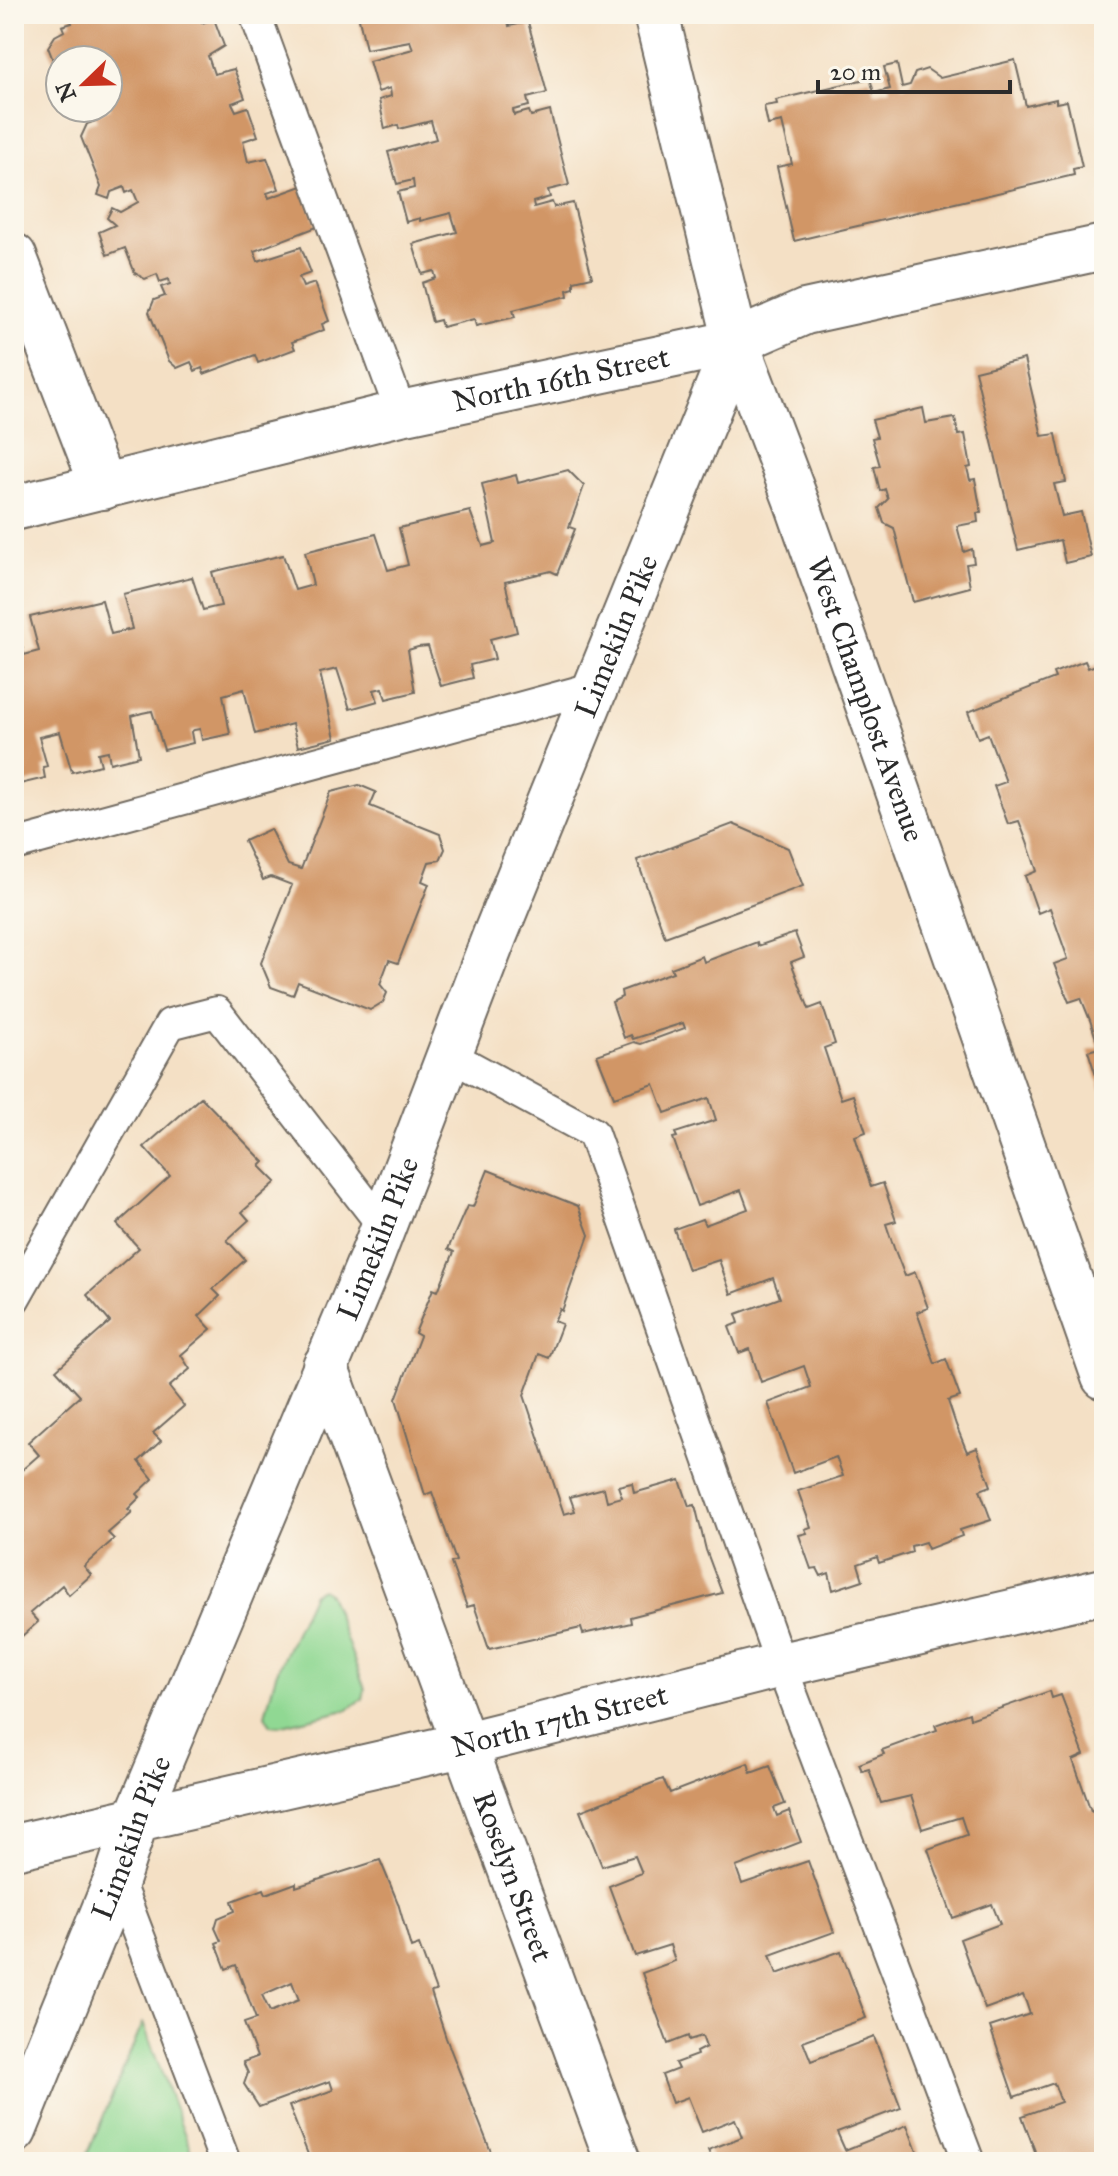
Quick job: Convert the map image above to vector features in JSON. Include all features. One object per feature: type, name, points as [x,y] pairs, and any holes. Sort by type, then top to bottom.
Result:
[{"type":"street","name":"West Champlost Avenue","points":[[656,14],[736,342],[797,503],[1104,1377]]},
{"type":"street","name":"North 16th Street","points":[[14,508],[401,413],[736,342],[805,312],[1104,247]]},
{"type":"street","points":[[14,256],[103,487]]},
{"type":"street","name":"Limekiln Pike","points":[[14,2131],[117,1878],[137,1817],[383,1226],[736,342]]},
{"type":"street","name":"Roselyn Street","points":[[325,1366],[618,2162]]},
{"type":"street","name":"North 17th Street","points":[[14,1847],[462,1745],[781,1665],[1104,1591]]},
{"type":"lane","points":[[255,14],[401,413]]},
{"type":"lane","points":[[14,845],[596,687]]},
{"type":"lane","points":[[14,1299],[170,1024],[217,1012],[383,1226]]},
{"type":"lane","points":[[449,1055],[593,1133],[781,1665],[969,2162]]},
{"type":"lane","points":[[117,1878],[225,2162]]},
{"type":"green space","points":[[322,1589],[329,1594],[365,1689],[363,1699],[346,1710],[279,1726],[271,1725],[265,1715],[276,1674],[313,1593]]},
{"type":"green space","points":[[143,2023],[195,2162],[84,2162]]},
{"type":"building","points":[[69,14],[198,14],[202,23],[214,19],[224,46],[208,56],[214,74],[234,69],[245,98],[232,103],[236,111],[248,107],[258,136],[243,141],[248,162],[267,158],[279,189],[267,193],[269,198],[302,186],[317,227],[254,251],[258,261],[301,247],[311,273],[299,277],[303,287],[315,283],[329,321],[322,324],[324,330],[292,342],[295,349],[258,363],[255,355],[204,374],[202,368],[195,371],[191,362],[177,368],[169,361],[149,312],[154,300],[165,296],[161,287],[170,284],[169,279],[160,282],[157,274],[145,279],[135,273],[125,248],[107,255],[99,232],[115,225],[107,218],[112,208],[120,212],[138,202],[133,190],[126,193],[124,187],[111,192],[109,199],[98,195],[101,187],[81,137],[87,124],[124,124],[124,44],[50,44],[55,36],[64,31],[62,26],[72,23]]},
{"type":"building","points":[[358,14],[498,14],[500,22],[508,21],[509,26],[528,22],[547,93],[527,98],[529,106],[513,110],[514,115],[529,111],[531,116],[550,111],[569,185],[548,190],[550,197],[533,202],[534,207],[552,202],[554,207],[573,203],[592,277],[574,281],[574,288],[567,290],[568,296],[513,310],[515,317],[476,326],[474,319],[442,327],[440,320],[432,322],[422,283],[436,278],[434,271],[422,274],[413,244],[457,232],[451,213],[406,222],[398,192],[414,188],[413,180],[397,184],[388,152],[436,139],[431,121],[385,129],[379,100],[391,96],[390,88],[378,92],[369,61],[413,49],[410,41],[366,49]]},
{"type":"building","points":[[1015,60],[1026,106],[1056,99],[1056,103],[1067,101],[1082,167],[1073,169],[1074,175],[794,241],[777,167],[792,164],[782,122],[768,125],[764,106],[777,104],[776,100],[870,78],[874,93],[890,89],[884,67],[897,64],[902,87],[910,85],[915,73],[927,69],[940,78]]},
{"type":"building","points":[[1024,359],[1042,436],[1056,434],[1066,482],[1054,484],[1062,516],[1081,512],[1091,557],[1065,563],[1060,540],[1018,550],[975,371]]},
{"type":"building","points":[[923,408],[926,423],[955,418],[958,435],[965,434],[971,467],[967,468],[970,480],[975,479],[981,512],[977,513],[978,522],[957,526],[964,552],[972,549],[974,563],[966,564],[970,587],[913,602],[894,528],[884,523],[879,508],[888,499],[885,489],[880,491],[874,467],[880,466],[872,438],[877,437],[872,420]]},
{"type":"building","points":[[568,470],[584,486],[569,527],[575,529],[557,574],[551,571],[505,582],[517,632],[490,639],[495,659],[470,665],[473,678],[441,686],[428,646],[418,647],[408,650],[415,692],[386,699],[382,688],[374,690],[378,701],[350,709],[337,669],[320,673],[335,738],[298,747],[292,724],[255,734],[244,689],[223,695],[230,734],[202,740],[200,729],[194,730],[191,732],[193,743],[164,750],[152,711],[142,713],[132,716],[139,756],[110,763],[108,751],[98,753],[101,765],[72,772],[60,732],[39,737],[47,766],[43,767],[45,778],[16,785],[14,628],[18,627],[24,655],[39,651],[30,617],[102,600],[111,634],[132,629],[123,594],[192,577],[203,610],[221,606],[212,572],[283,555],[295,590],[313,585],[305,552],[376,534],[388,570],[408,565],[399,528],[470,511],[483,546],[495,543],[482,484],[516,475],[518,483]]},
{"type":"building","points":[[1085,661],[1088,668],[1104,662],[1104,1090],[1101,1091],[1088,1051],[1099,1048],[1090,1020],[1081,998],[1069,1002],[1054,964],[1068,959],[1050,908],[1038,913],[1025,876],[1037,871],[1027,842],[1019,821],[1008,824],[994,786],[1006,782],[988,734],[978,738],[968,712],[1055,678],[1053,673]]},
{"type":"building","points":[[359,785],[376,792],[370,806],[440,834],[445,849],[440,860],[429,862],[422,881],[429,884],[398,963],[389,960],[380,984],[387,993],[383,1002],[370,1010],[298,982],[293,995],[271,987],[261,963],[292,885],[271,877],[263,880],[244,841],[270,829],[288,865],[301,869],[331,792]]},
{"type":"building","points":[[733,824],[788,848],[803,886],[665,937],[637,860]]},
{"type":"building","points":[[795,933],[804,957],[791,962],[809,1009],[822,1004],[835,1044],[824,1048],[841,1099],[853,1095],[859,1111],[866,1132],[855,1136],[871,1187],[883,1183],[896,1221],[886,1224],[894,1248],[905,1276],[915,1272],[928,1308],[917,1312],[935,1364],[946,1359],[960,1397],[948,1401],[956,1425],[967,1452],[977,1448],[991,1486],[980,1490],[991,1520],[960,1530],[962,1536],[928,1549],[925,1542],[911,1546],[912,1552],[879,1563],[877,1557],[858,1564],[863,1580],[833,1590],[829,1573],[821,1576],[817,1568],[811,1569],[799,1535],[807,1533],[805,1529],[811,1527],[798,1491],[843,1476],[836,1457],[793,1473],[768,1403],[811,1387],[804,1366],[761,1382],[750,1349],[739,1353],[729,1327],[739,1323],[736,1314],[780,1298],[773,1278],[731,1294],[719,1260],[688,1270],[674,1229],[702,1219],[705,1225],[748,1209],[741,1190],[697,1206],[673,1138],[677,1137],[675,1133],[716,1120],[709,1098],[665,1113],[654,1084],[614,1097],[597,1055],[685,1028],[683,1023],[633,1039],[631,1035],[624,1038],[612,1002],[622,997],[621,991],[673,972],[671,968],[702,956],[704,962],[757,942],[758,946]]},
{"type":"building","points":[[201,1097],[264,1162],[260,1166],[276,1182],[242,1212],[249,1220],[227,1240],[245,1260],[213,1289],[220,1296],[199,1316],[211,1329],[181,1355],[190,1369],[169,1387],[184,1406],[153,1433],[161,1441],[139,1461],[153,1479],[137,1494],[140,1497],[128,1509],[132,1512],[108,1533],[114,1539],[84,1566],[91,1575],[69,1595],[62,1585],[30,1613],[38,1622],[14,1643],[14,1477],[39,1455],[28,1442],[80,1396],[56,1370],[110,1322],[87,1295],[139,1248],[117,1224],[170,1176],[144,1147]]},
{"type":"building","points":[[488,1170],[578,1206],[589,1235],[562,1311],[560,1309],[554,1321],[562,1324],[549,1358],[539,1354],[524,1395],[564,1514],[575,1511],[570,1497],[604,1488],[607,1501],[622,1497],[618,1486],[632,1483],[634,1493],[680,1480],[689,1506],[695,1505],[706,1550],[722,1593],[630,1617],[631,1623],[583,1634],[581,1628],[489,1649],[474,1605],[467,1607],[451,1563],[456,1561],[432,1492],[425,1495],[396,1399],[420,1336],[415,1333],[433,1289],[438,1291],[454,1252],[448,1249],[467,1206],[473,1207]]},
{"type":"building","points":[[1050,1691],[1052,1698],[1061,1695],[1084,1755],[1073,1760],[1091,1811],[1102,1806],[1104,1812],[1104,2162],[1039,2162],[1022,2116],[1061,2102],[1054,2083],[1014,2097],[990,2027],[1030,2014],[1026,2002],[1023,1995],[985,2009],[960,1939],[1000,1924],[992,1904],[953,1918],[928,1849],[967,1835],[961,1817],[922,1829],[911,1796],[881,1803],[869,1769],[862,1771],[859,1764],[884,1754],[882,1750],[937,1730],[935,1725],[969,1713],[970,1719]]},
{"type":"building","points":[[748,1763],[751,1773],[770,1766],[785,1804],[774,1808],[777,1816],[789,1811],[801,1842],[736,1867],[742,1884],[808,1861],[834,1932],[770,1955],[777,1974],[841,1951],[866,2018],[803,2041],[811,2061],[874,2037],[901,2108],[837,2132],[845,2150],[907,2125],[921,2162],[713,2162],[708,2150],[742,2137],[735,2119],[702,2132],[688,2097],[672,2103],[662,2075],[678,2069],[675,2063],[697,2055],[696,2052],[706,2047],[702,2036],[689,2040],[688,2036],[668,2044],[642,1973],[675,1961],[670,1945],[635,1956],[609,1886],[642,1873],[635,1856],[602,1866],[580,1811],[663,1779],[670,1793]]},
{"type":"building","points":[[380,1860],[398,1903],[411,1948],[419,1945],[436,1991],[431,1992],[446,2038],[495,2162],[311,2162],[289,2106],[333,2090],[330,2081],[259,2107],[244,2084],[248,2073],[243,2062],[257,2057],[244,2023],[256,2019],[236,1965],[226,1969],[216,1943],[221,1941],[215,1928],[218,1918],[235,1911],[232,1901],[264,1889],[266,1894],[296,1883],[296,1887]],"holes":[[[292,1982],[299,2000],[270,2012],[262,1995]]]}]
